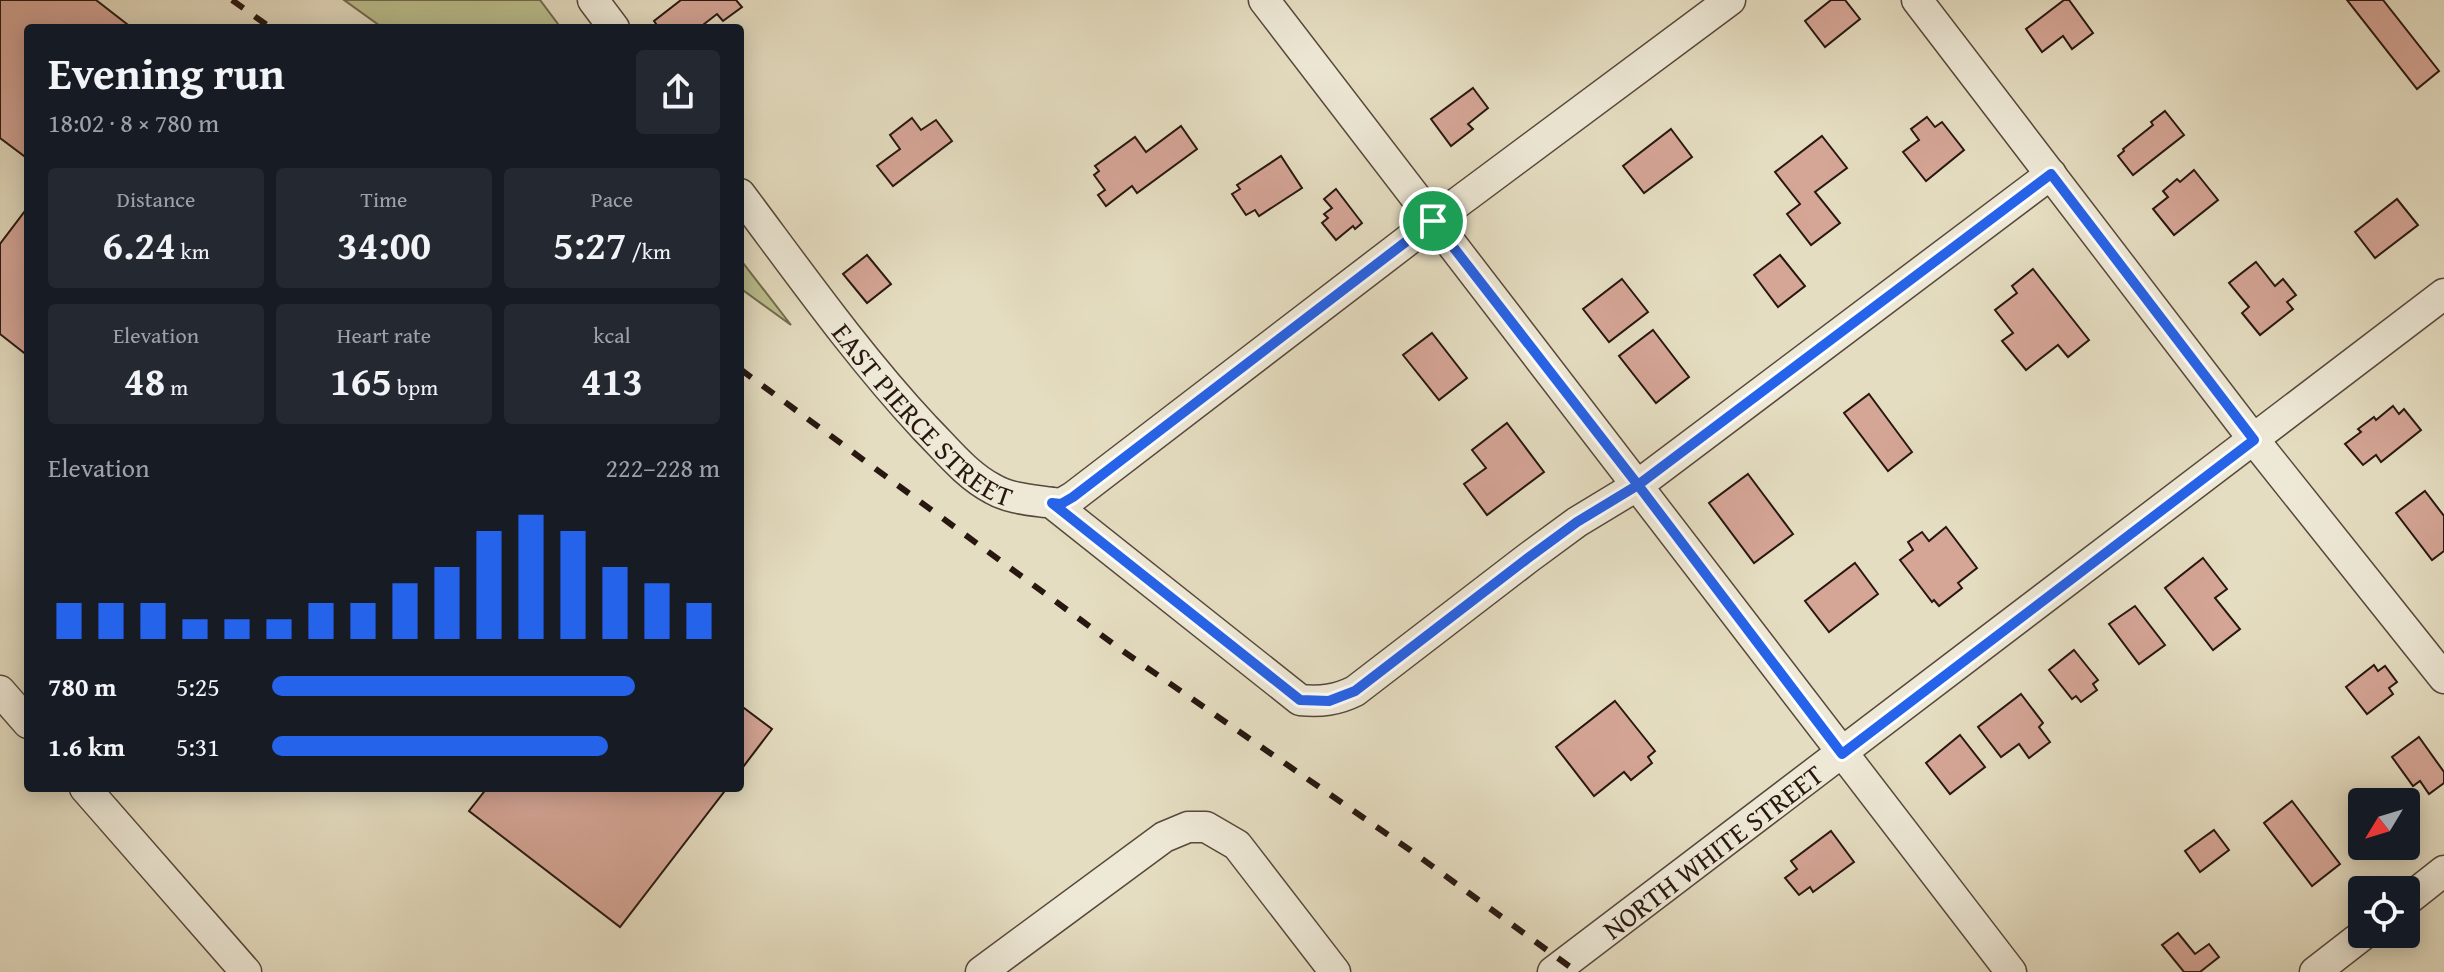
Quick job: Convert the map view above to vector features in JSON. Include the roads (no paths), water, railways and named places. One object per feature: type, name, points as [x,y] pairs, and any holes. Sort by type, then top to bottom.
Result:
[{"type":"street","points":[[593,0],[611,24]]},
{"type":"street","points":[[1264,0],[2011,972]]},
{"type":"street","points":[[1052,503],[1061,504],[1073,497],[1433,221],[1730,0]]},
{"type":"street","points":[[1917,0],[2254,440],[2444,678]]},
{"type":"street","points":[[1638,485],[2051,174]]},
{"type":"street","name":"EAST PIERCE STREET","points":[[744,199],[861,355],[954,458],[993,489],[1009,496],[1052,503],[1300,700],[1329,701],[1355,691],[1577,522],[1638,485]]},
{"type":"street","name":"NORTH WHITE STREET","points":[[1553,972],[2444,294]]},
{"type":"street","points":[[1,693],[24,719]]},
{"type":"street","points":[[88,792],[246,972]]},
{"type":"street","points":[[981,972],[1164,837],[1188,827],[1206,827],[1237,845],[1335,972]]},
{"type":"street","points":[[2420,890],[2444,871]]},
{"type":"street","points":[[2315,972],[2348,946]]},
{"type":"railway","points":[[232,0],[265,24]]},
{"type":"railway","points":[[744,372],[1123,651],[1410,850],[1577,972]]}]
